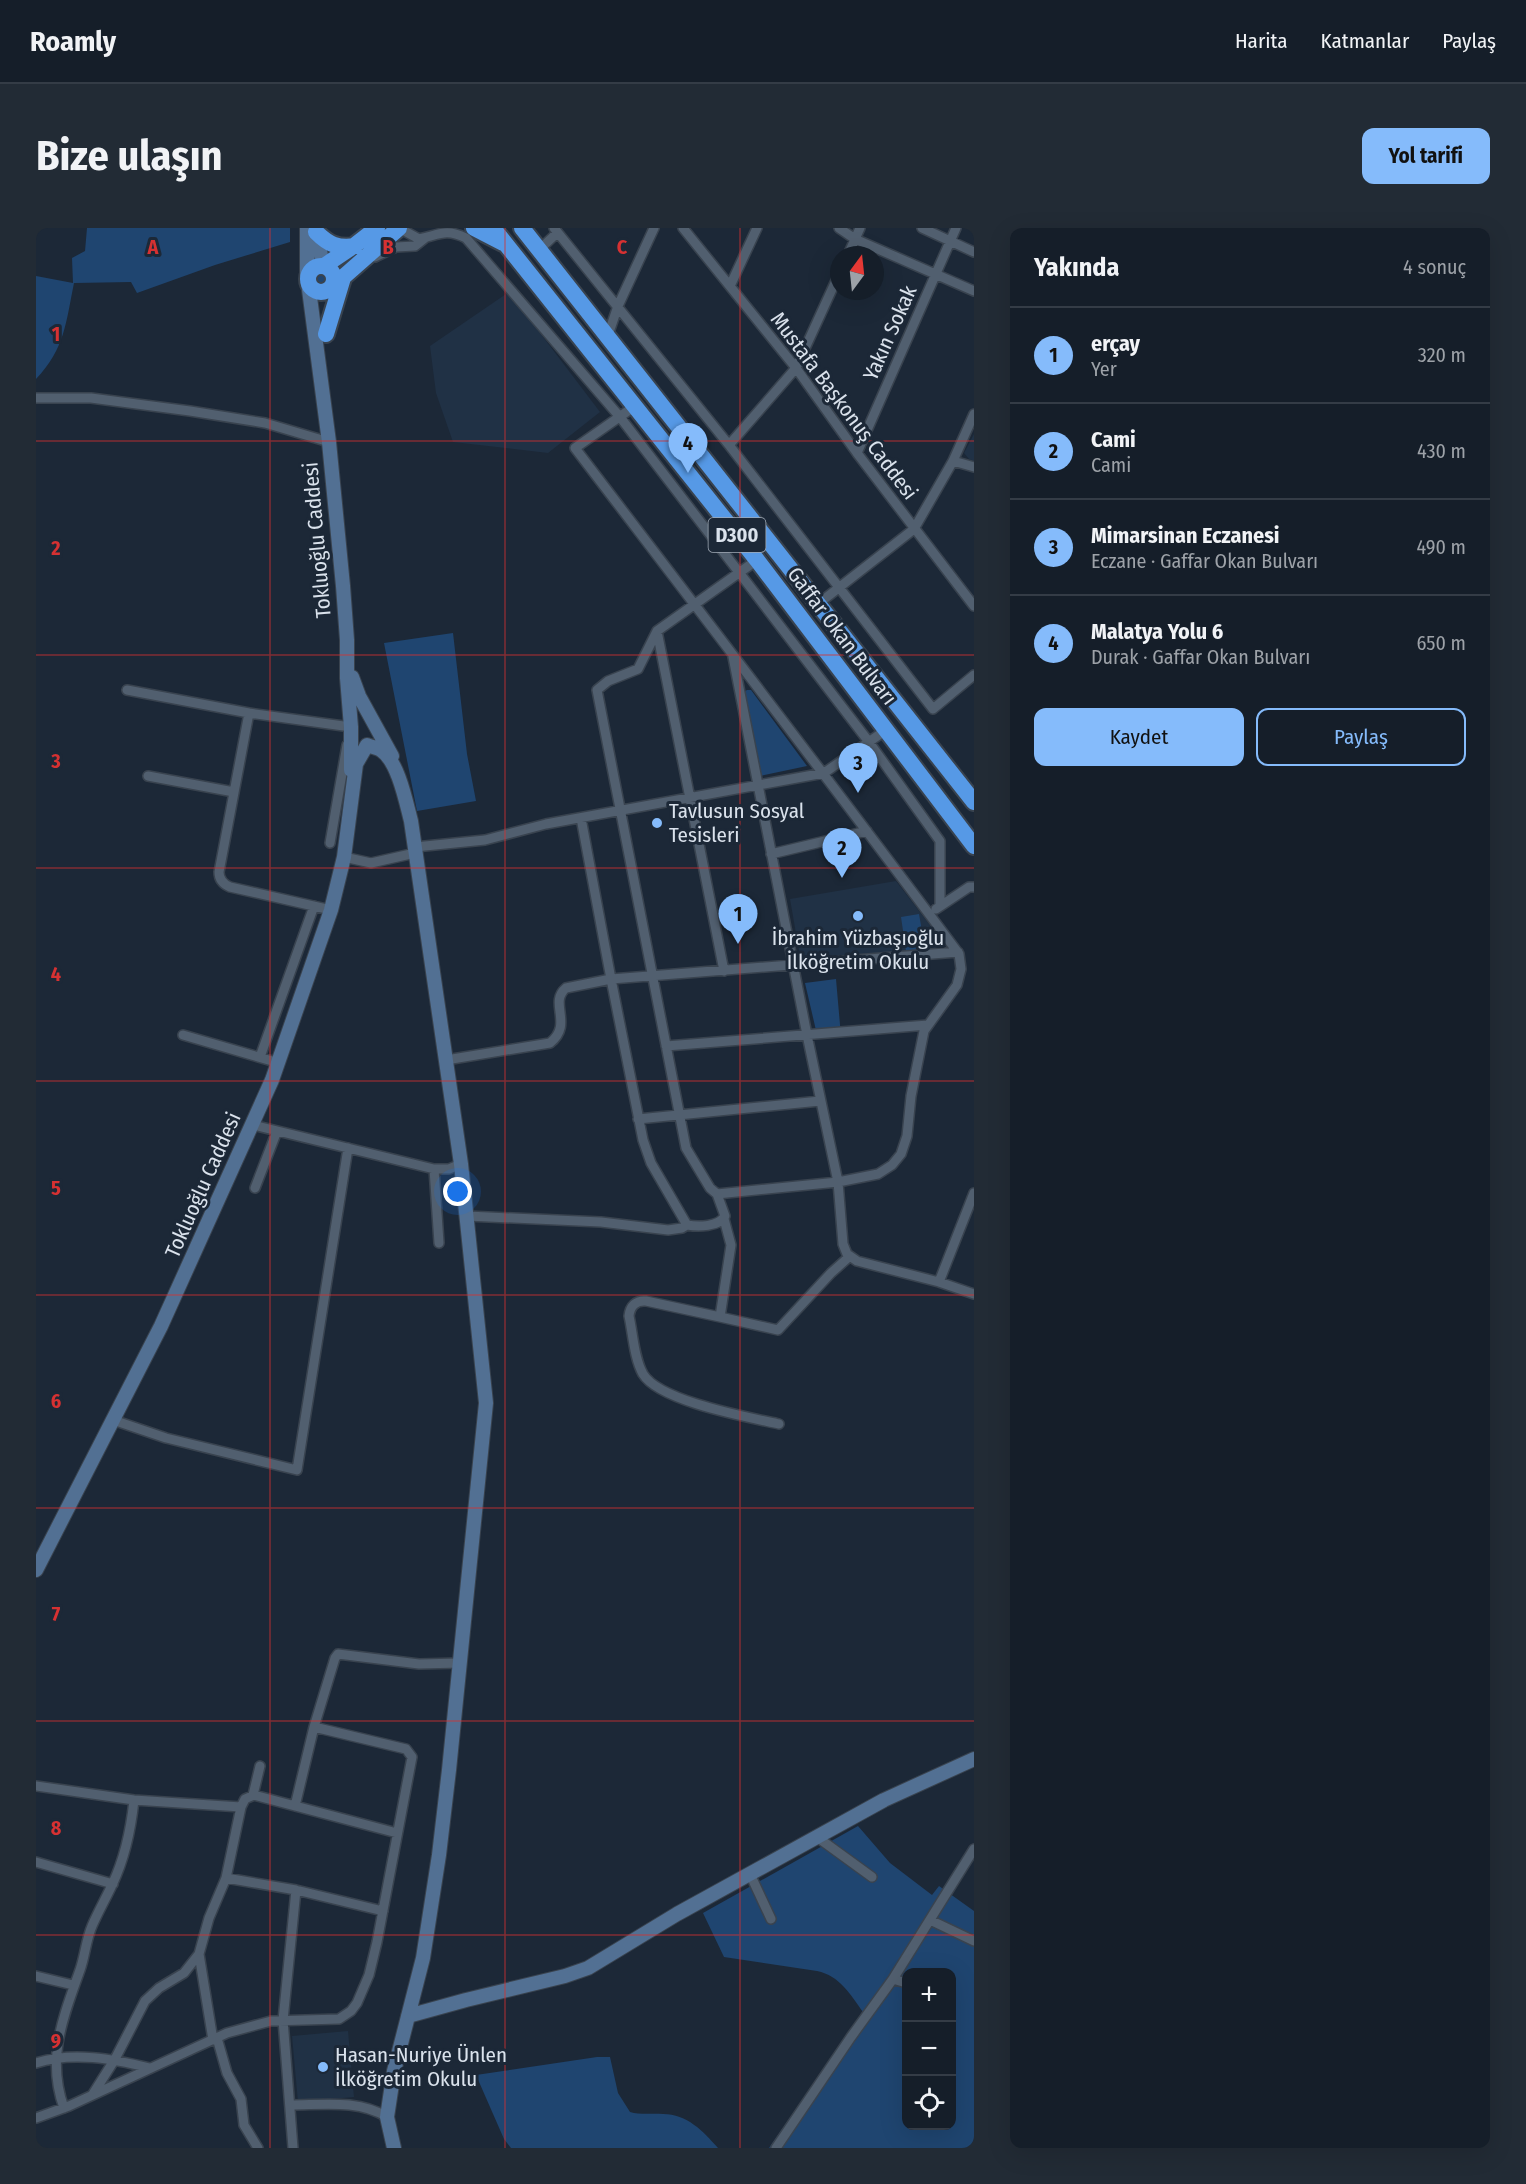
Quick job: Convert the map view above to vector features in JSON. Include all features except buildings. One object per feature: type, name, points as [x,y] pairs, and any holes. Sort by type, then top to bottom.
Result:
[{"type":"highway","points":[[377,228],[356,245],[323,266],[311,269],[308,279],[309,286],[316,291],[325,292],[399,228]]},
{"type":"highway","points":[[474,228],[507,246]]},
{"type":"highway","name":"Gaffar Okan Bulvarı","points":[[493,228],[757,560],[974,846]]},
{"type":"highway","name":"Gaffar Okan Bulvarı","points":[[522,228],[974,802]]},
{"type":"highway","points":[[313,229],[333,245],[345,248],[356,245]]},
{"type":"highway","points":[[323,266],[333,274],[331,287]]},
{"type":"highway","points":[[326,334],[344,274]]},
{"type":"street","points":[[399,228],[419,239],[447,230],[458,233],[470,241],[620,417],[869,742],[940,841],[940,906]]},
{"type":"street","points":[[607,338],[618,306],[654,228]]},
{"type":"street","name":"Mustafa Başkonuş Caddesi","points":[[684,228],[796,368],[914,529],[974,605]]},
{"type":"street","points":[[730,286],[758,228]]},
{"type":"street","points":[[839,228],[855,239],[974,291]]},
{"type":"street","points":[[852,246],[861,228]]},
{"type":"street","points":[[922,228],[974,252]]},
{"type":"street","name":"Yakın Sokak","points":[[857,453],[957,228]]},
{"type":"street","points":[[313,229],[323,266]]},
{"type":"street","name":"Tokluoğlu Caddesi","points":[[313,229],[308,279],[329,442],[348,666],[352,796]]},
{"type":"street","points":[[539,250],[555,231],[729,445],[933,709],[974,675]]},
{"type":"street","points":[[344,274],[387,250],[412,247],[426,237]]},
{"type":"street","points":[[320,375],[331,287]]},
{"type":"street","points":[[729,445],[796,368],[830,294]]},
{"type":"street","points":[[36,398],[91,398],[190,411],[265,423],[329,442]]},
{"type":"street","points":[[635,406],[575,448],[930,914],[958,952],[961,964],[959,980],[950,997],[924,1031],[911,1096],[907,1136],[899,1157],[888,1168],[879,1174],[838,1182],[717,1194]]},
{"type":"street","points":[[818,604],[914,529],[953,461],[974,414]]},
{"type":"street","points":[[953,461],[974,467]]},
{"type":"street","points":[[720,1317],[731,1245],[725,1216],[717,1194],[712,1190],[686,1148],[597,690],[608,681],[638,669],[657,631],[757,560]]},
{"type":"street","points":[[657,631],[724,971]]},
{"type":"street","points":[[733,655],[793,966],[838,1182],[843,1244],[847,1254],[857,1261],[939,1282],[974,1294]]},
{"type":"street","points":[[348,666],[359,696],[394,761],[411,821],[461,1164],[486,1403],[436,1875],[423,1958],[394,2071],[387,2117],[394,2148]]},
{"type":"street","points":[[127,690],[351,733],[367,746],[383,752],[396,772]]},
{"type":"street","points":[[249,713],[219,872],[222,881],[230,887],[331,910]]},
{"type":"street","points":[[330,843],[344,758],[351,733],[362,720],[376,728]]},
{"type":"street","name":"Tokluoğlu Caddesi","points":[[36,1570],[169,1309],[279,1063],[331,910],[344,857],[357,760],[376,728]]},
{"type":"street","points":[[344,857],[371,863],[415,850],[485,840],[546,824],[824,773],[886,730]]},
{"type":"street","points":[[148,776],[234,792]]},
{"type":"street","points":[[581,818],[638,1119],[651,1163],[687,1225]]},
{"type":"street","points":[[771,854],[867,831]]},
{"type":"street","points":[[930,914],[974,887]]},
{"type":"street","points":[[260,1058],[314,906]]},
{"type":"street","points":[[446,1060],[550,1043],[558,1035],[562,1026],[559,1001],[562,991],[566,988],[611,979],[958,952]]},
{"type":"street","points":[[666,1046],[928,1025]]},
{"type":"street","points":[[183,1035],[279,1063]]},
{"type":"street","points":[[638,1119],[820,1101]]},
{"type":"street","points":[[253,1125],[434,1169],[449,1169],[461,1164]]},
{"type":"street","points":[[255,1188],[277,1131]]},
{"type":"street","points":[[113,1420],[166,1438],[297,1470],[348,1148]]},
{"type":"street","points":[[434,1169],[439,1243]]},
{"type":"street","points":[[939,1282],[974,1193]]},
{"type":"street","points":[[467,1216],[601,1222],[668,1230],[687,1225],[718,1224],[724,1219]]},
{"type":"street","points":[[779,1424],[698,1404],[652,1385],[641,1371],[629,1316],[631,1309],[635,1303],[646,1301],[778,1330],[850,1256]]},
{"type":"street","points":[[295,1806],[314,1727],[334,1658],[338,1654],[419,1664],[460,1663]]},
{"type":"street","points":[[36,2118],[64,2108],[215,2039],[270,2021],[339,2019],[351,2011],[357,2003],[369,1975],[412,1759],[406,1749],[314,1727]]},
{"type":"street","points":[[408,2016],[565,1976],[588,1968],[817,1837],[908,1788],[974,1759]]},
{"type":"street","points":[[253,1795],[260,1766]]},
{"type":"street","points":[[36,1786],[134,1800],[241,1807]]},
{"type":"street","points":[[93,2094],[115,2059],[145,2001],[159,1988],[184,1973],[199,1954],[209,1918],[226,1878],[241,1807],[246,1799],[253,1795],[398,1833]]},
{"type":"street","points":[[64,2108],[58,2088],[55,2057],[62,2025],[93,1923],[113,1884],[127,1841],[134,1800]]},
{"type":"street","points":[[817,1837],[872,1876]]},
{"type":"street","points":[[776,2148],[893,1979],[974,1850]]},
{"type":"street","points":[[36,1863],[113,1884]]},
{"type":"street","points":[[750,1874],[771,1919]]},
{"type":"street","points":[[226,1878],[296,1890],[383,1911]]},
{"type":"street","points":[[293,2148],[283,2020],[296,1890]]},
{"type":"street","points":[[930,1920],[974,1941]]},
{"type":"street","points":[[199,1954],[215,2039],[227,2073],[241,2099],[244,2125],[258,2148]]},
{"type":"street","points":[[36,1976],[73,1985]]},
{"type":"street","points":[[893,1979],[902,1982]]},
{"type":"street","points":[[36,2063],[55,2057],[115,2059],[150,2068]]},
{"type":"street","points":[[290,2105],[356,2105],[370,2108],[387,2117]]},
{"type":"shaded area","points":[[87,228],[290,228],[290,242],[215,265],[137,293],[131,282],[74,283],[59,346],[46,368],[36,379],[36,276],[73,283],[72,258],[85,251]]},
{"type":"shaded area","points":[[321,269],[328,272],[331,279],[328,286],[321,289],[314,286],[311,279],[314,272]]},
{"type":"shaded area","points":[[509,292],[600,412],[548,453],[453,442],[436,393],[430,346]]},
{"type":"shaded area","points":[[974,434],[974,461],[964,453]]},
{"type":"shaded area","points":[[453,633],[467,754],[476,801],[417,811],[384,643]]},
{"type":"shaded area","points":[[751,690],[807,766],[760,776],[744,692]]},
{"type":"shaded area","name":"İbrahim Yüzbaşıoğlu İlköğretim Okulu","points":[[896,881],[936,933],[936,952],[801,962],[790,899]]},
{"type":"shaded area","points":[[919,914],[925,948],[906,951],[901,917]]},
{"type":"shaded area","points":[[836,979],[841,1036],[818,1039],[805,983]]},
{"type":"shaded area","points":[[858,1826],[890,1863],[932,1895],[939,1886],[974,1911],[974,2148],[769,2148],[863,2012],[844,1987],[825,1973],[724,1957],[703,1913]]},
{"type":"shaded area","name":"Hasan-Nuriye Ünlen İlköğretim Okulu","points":[[348,2031],[354,2097],[298,2102],[292,2036]]},
{"type":"shaded area","points":[[610,2057],[618,2093],[630,2112],[680,2117],[700,2130],[718,2148],[511,2148],[504,2139],[476,2075]]},
{"type":"place","name":"Malatya Yolu 6","points":[[688,473]]},
{"type":"place","name":"Mimarsinan Eczanesi","points":[[858,793]]},
{"type":"place","name":"Tavlusun Sosyal Tesisleri","points":[[657,823]]},
{"type":"place","name":"Cami","points":[[842,878]]},
{"type":"place","name":"İbrahim Yüzbaşıoğlu İlköğretim Okulu","points":[[858,916]]},
{"type":"place","name":"erçay","points":[[738,944]]},
{"type":"place","name":"Hasan-Nuriye Ünlen İlköğretim Okulu","points":[[323,2067]]}]
